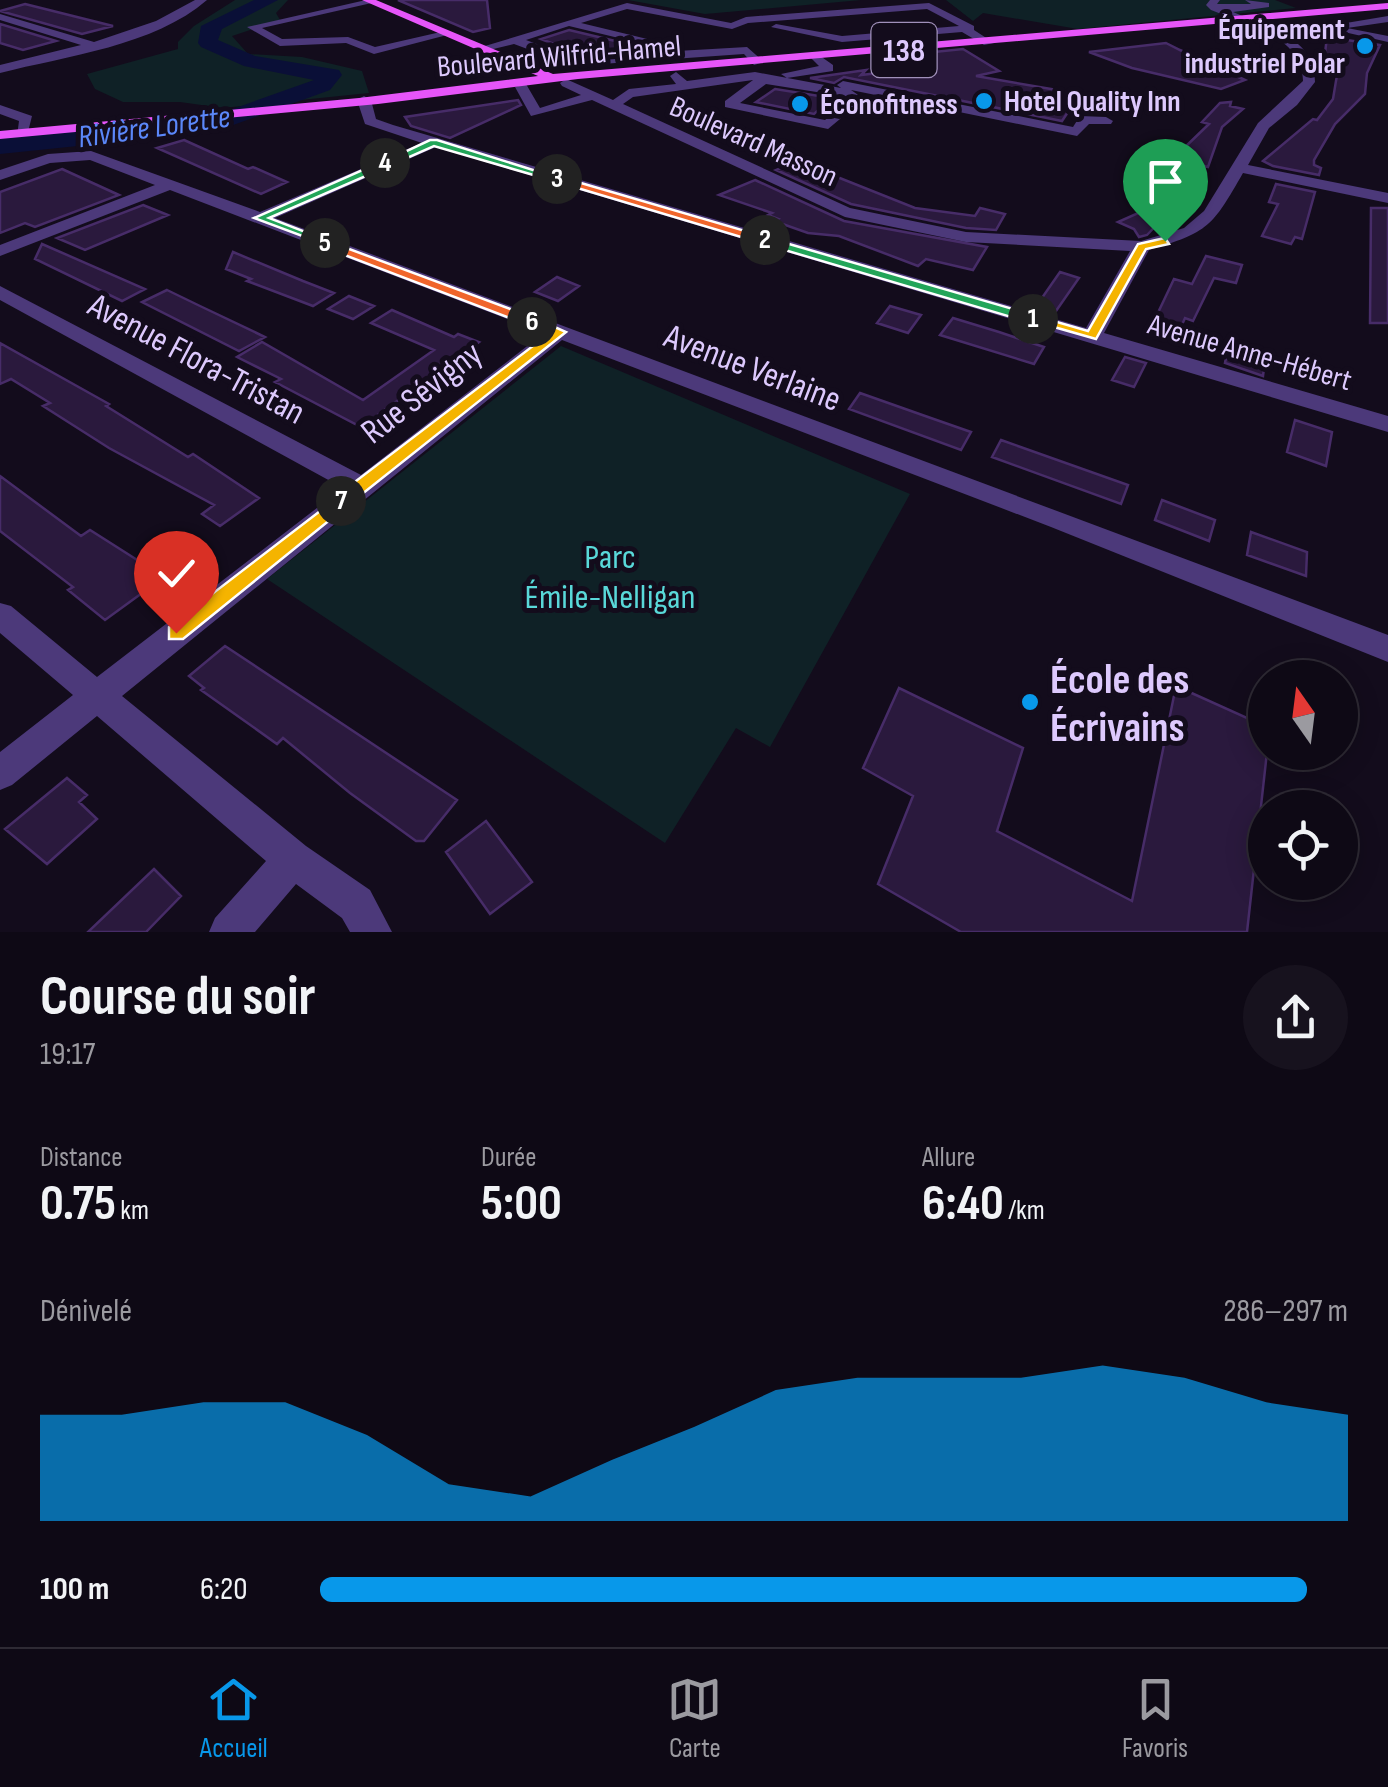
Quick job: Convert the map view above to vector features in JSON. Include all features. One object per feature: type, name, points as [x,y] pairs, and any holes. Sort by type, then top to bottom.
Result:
[{"type":"main road","name":"Boulevard Masson","points":[[369,1],[560,80]]},
{"type":"main road","name":"Boulevard Wilfrid-Hamel","points":[[0,135],[560,80],[761,70],[820,57],[1388,6]]},
{"type":"main road","name":"Boulevard Wilfrid-Hamel","points":[[676,72],[719,75],[741,68]]},
{"type":"main road","name":"Boulevard Wilfrid-Hamel","points":[[364,100],[521,87],[560,80],[634,85]]},
{"type":"street","points":[[0,68],[178,16],[202,0]]},
{"type":"street","points":[[1217,5],[1265,6],[1250,0]]},
{"type":"street","points":[[369,1],[252,28],[280,43],[323,38],[348,40],[374,52],[445,34]]},
{"type":"street","points":[[1217,5],[1241,20]]},
{"type":"street","points":[[482,49],[626,6],[787,37],[814,34]]},
{"type":"street","points":[[732,26],[754,20],[929,6],[970,28],[829,38],[808,44],[829,68],[789,74]]},
{"type":"street","points":[[1365,8],[1388,16]]},
{"type":"street","points":[[321,13],[350,17],[386,9]]},
{"type":"street","points":[[1298,14],[1338,25]]},
{"type":"street","points":[[1388,16],[1327,27],[1388,39]]},
{"type":"street","points":[[0,17],[90,44]]},
{"type":"street","points":[[288,20],[323,38]]},
{"type":"street","points":[[754,20],[829,38]]},
{"type":"street","name":"Boulevard Masson","points":[[560,80],[844,212],[966,238],[1142,246],[1190,232],[1211,214],[1263,126],[1309,82],[1309,67],[1292,41],[1241,20]]},
{"type":"street","points":[[568,24],[664,46],[671,52],[676,72]]},
{"type":"street","points":[[530,46],[614,25],[672,37]]},
{"type":"street","points":[[964,29],[988,43]]},
{"type":"street","points":[[515,40],[578,62],[676,72],[700,82],[730,104],[750,111],[828,125],[857,99],[761,70],[719,75],[700,82]]},
{"type":"street","points":[[691,41],[723,51],[747,50],[761,70]]},
{"type":"street","points":[[613,106],[634,85],[723,51]]},
{"type":"street","points":[[741,68],[779,72],[906,100],[894,110],[1040,140],[1072,142],[1078,131],[1104,128]]},
{"type":"street","points":[[730,104],[761,70]]},
{"type":"street","points":[[521,87],[536,113],[592,96]]},
{"type":"street","name":"Avenue Anne-Hébert","points":[[364,100],[370,122],[1388,424]]},
{"type":"street","points":[[0,109],[27,119],[22,132]]},
{"type":"street","points":[[259,218],[434,142]]},
{"type":"street","name":"Avenue Verlaine","points":[[0,175],[48,159],[91,155],[1388,648]]},
{"type":"street","points":[[1240,168],[1388,198]]},
{"type":"street","points":[[0,251],[169,185]]},
{"type":"street","points":[[1092,336],[1142,246]]},
{"type":"street","name":"Avenue Flora-Tristan","points":[[0,292],[360,486]]},
{"type":"street","name":"Rue Sévigny","points":[[0,773],[559,332]]},
{"type":"street","points":[[0,615],[95,698],[356,904],[372,932]]},
{"type":"street","points":[[229,932],[293,858]]},
{"type":"green space","points":[[235,0],[288,0],[276,13],[280,20],[232,36],[248,54],[302,57],[362,71],[369,93],[223,108],[180,102],[123,102],[95,89],[87,74],[178,49],[178,42],[194,26]]},
{"type":"green space","points":[[628,0],[861,0],[705,14]]},
{"type":"green space","points":[[946,0],[1275,0],[1296,8],[1078,29],[983,13],[973,21]]},
{"type":"green space","name":"Parc Émile-Nelligan","points":[[561,346],[910,494],[770,747],[736,728],[665,843],[267,579]]},
{"type":"building","points":[[398,0],[487,0],[490,28],[473,32]]},
{"type":"building","points":[[25,4],[113,26],[82,34],[0,11]]},
{"type":"building","points":[[0,24],[56,41],[23,50],[0,43]]},
{"type":"building","points":[[569,30],[649,49],[580,54],[541,39]]},
{"type":"building","points":[[1327,37],[1380,45],[1367,73],[1365,94],[1335,124],[1314,160],[1314,165],[1321,168],[1319,175],[1273,166],[1263,161],[1313,119],[1317,120],[1333,99],[1337,75],[1325,53]]},
{"type":"building","points":[[1166,43],[1245,80],[1221,89],[1132,68],[1089,52]]},
{"type":"building","points":[[963,49],[999,71],[976,76],[1080,94],[1062,121],[844,77],[834,83],[810,78],[866,70],[861,75],[895,71],[934,52]]},
{"type":"building","points":[[775,89],[832,98],[814,114],[756,102]]},
{"type":"building","points":[[518,100],[521,105],[450,138],[411,126],[405,117]]},
{"type":"building","points":[[1231,102],[1230,106],[1243,109],[1222,127],[1208,167],[1204,166],[1206,173],[1147,235],[1139,237],[1134,229],[1118,222],[1143,211],[1161,194],[1177,172],[1182,150],[1209,124],[1202,122],[1220,103]]},
{"type":"building","points":[[184,140],[287,182],[261,194],[157,148]]},
{"type":"building","points":[[797,161],[915,208],[975,216],[980,208],[1005,214],[996,230],[966,228],[851,204],[776,170]]},
{"type":"building","points":[[62,169],[119,195],[35,227],[25,223],[0,233],[0,192]]},
{"type":"building","points":[[755,180],[844,221],[987,247],[973,270],[926,259],[918,266],[839,236],[808,233],[774,221],[778,219],[768,215],[772,213],[719,195]]},
{"type":"building","points":[[1276,184],[1315,192],[1302,239],[1295,237],[1291,244],[1262,236],[1278,204],[1269,202]]},
{"type":"building","points":[[143,205],[168,215],[85,250],[57,238]]},
{"type":"building","points":[[1371,208],[1388,208],[1388,323],[1370,323]]},
{"type":"building","points":[[42,244],[145,289],[122,301],[35,259]]},
{"type":"building","points":[[233,252],[334,293],[313,306],[247,281],[251,279],[226,269]]},
{"type":"building","points":[[1206,256],[1242,265],[1236,283],[1214,278],[1193,321],[1185,318],[1181,327],[1155,319],[1174,279],[1192,284]]},
{"type":"building","points":[[1060,272],[1079,278],[1056,311],[1037,305]]},
{"type":"building","points":[[557,277],[579,286],[558,301],[535,292]]},
{"type":"building","points":[[167,290],[265,337],[239,351],[142,302]]},
{"type":"building","points":[[349,296],[374,306],[353,319],[328,309]]},
{"type":"building","points":[[890,306],[921,315],[908,333],[877,323]]},
{"type":"building","points":[[392,310],[454,337],[458,334],[479,342],[361,427],[275,382],[281,379],[237,357],[262,342],[363,400],[434,350],[371,323]]},
{"type":"building","points":[[953,318],[1044,347],[1034,364],[940,335]]},
{"type":"building","points":[[1229,342],[1266,352],[1263,376],[1225,363]]},
{"type":"building","points":[[0,343],[109,404],[106,406],[188,457],[193,454],[259,498],[220,526],[202,514],[214,505],[109,448],[43,406],[50,403],[11,379],[0,384]]},
{"type":"building","points":[[1125,357],[1146,363],[1134,387],[1112,380]]},
{"type":"building","points":[[860,393],[971,432],[961,450],[849,409]]},
{"type":"building","points":[[1295,420],[1332,432],[1326,466],[1287,452]]},
{"type":"building","points":[[1001,440],[1128,485],[1121,504],[992,457]]},
{"type":"building","points":[[0,476],[81,536],[90,530],[164,577],[105,620],[68,590],[73,587],[0,531]]},
{"type":"building","points":[[1162,500],[1215,520],[1209,541],[1155,520]]},
{"type":"building","points":[[1251,532],[1307,552],[1306,576],[1247,555]]},
{"type":"building","points":[[225,646],[457,800],[424,841],[416,841],[350,793],[283,738],[277,744],[201,690],[204,688],[189,676]]},
{"type":"building","points":[[1176,686],[1248,718],[1248,770],[1265,770],[1263,790],[1248,790],[1251,900],[1247,932],[961,932],[878,884],[913,796],[863,768],[899,688],[1023,748],[997,831],[1132,901]]},
{"type":"building","points":[[67,778],[87,795],[79,802],[97,819],[47,864],[5,829]]},
{"type":"building","points":[[486,821],[532,882],[490,914],[446,852]]},
{"type":"building","points":[[154,869],[181,896],[146,932],[88,932]]},
{"type":"waterway","name":"Rivière Lorette","points":[[0,146],[214,124],[322,85],[331,75],[251,61],[208,43],[208,30],[215,25],[269,0]]},
{"type":"place","name":"Équipement industriel Polar","points":[[1365,46]]},
{"type":"place","name":"Hotel Quality Inn","points":[[984,101]]},
{"type":"place","name":"Éconofitness","points":[[800,104]]},
{"type":"place","name":"École des Écrivains","points":[[1030,702]]},
{"type":"route","points":[[176,633],[559,332],[259,218],[434,142],[1092,336],[1142,246],[1165,241]]}]
